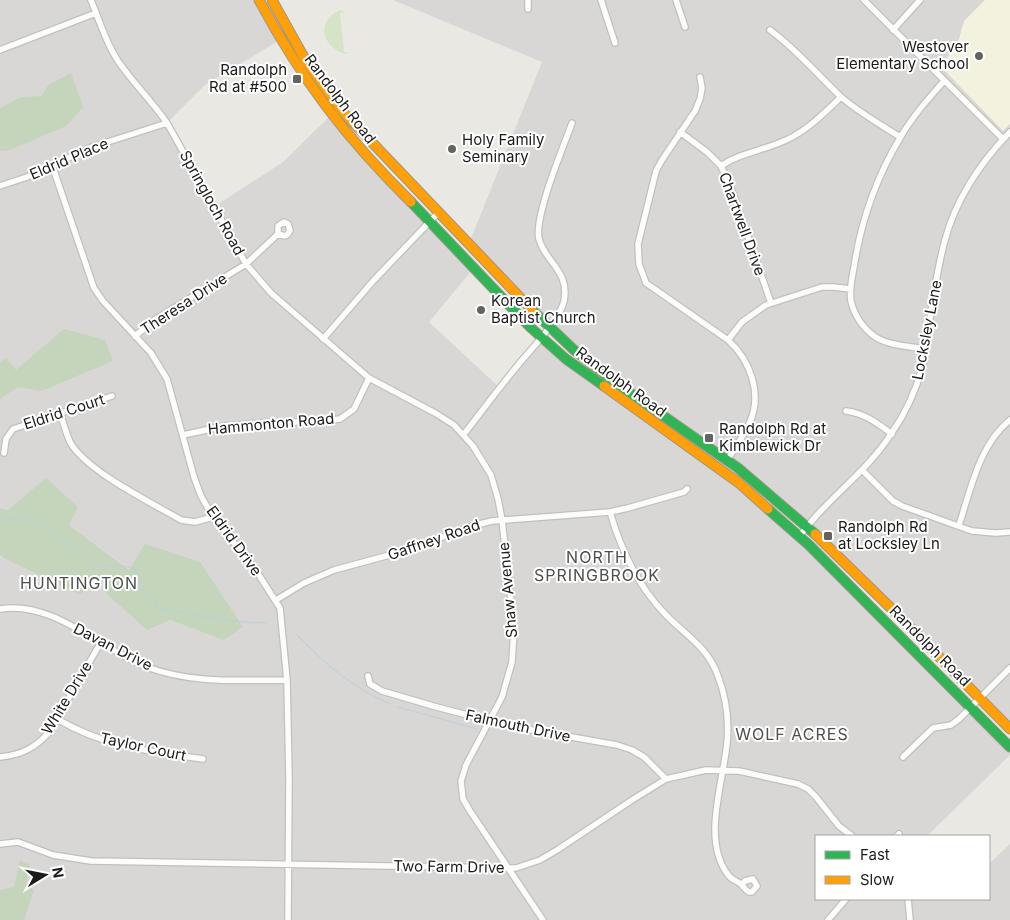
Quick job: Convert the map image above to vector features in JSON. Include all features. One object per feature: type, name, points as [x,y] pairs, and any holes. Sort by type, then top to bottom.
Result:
[{"type":"main road","name":"Randolph Road","points":[[260,0],[280,40],[298,68],[331,115],[356,146],[549,346],[739,483],[799,536],[1010,747]]},
{"type":"main road","name":"Randolph Road","points":[[272,0],[303,57],[342,111],[516,294],[574,350],[599,370],[738,468],[807,527],[1010,729]]},
{"type":"street","name":"Springloch Road","points":[[91,0],[117,60],[155,105],[167,123],[246,264],[271,293],[322,340],[369,378]]},
{"type":"street","points":[[528,0],[528,9]]},
{"type":"street","points":[[601,0],[615,43]]},
{"type":"street","points":[[676,0],[685,27]]},
{"type":"street","points":[[864,0],[1003,139]]},
{"type":"street","points":[[893,30],[920,0]]},
{"type":"street","points":[[0,50],[96,13]]},
{"type":"street","points":[[770,30],[856,109],[900,137]]},
{"type":"street","points":[[700,77],[702,88],[695,111],[662,160],[653,182],[638,244],[639,264],[646,283],[728,340],[736,348],[750,369],[756,396],[749,423],[726,460]]},
{"type":"street","points":[[926,349],[891,343],[874,336],[860,323],[855,314],[851,301],[851,289],[858,245],[868,204],[882,169],[900,137],[920,108],[944,81]]},
{"type":"street","points":[[721,166],[730,160],[780,143],[800,133],[819,118],[841,96]]},
{"type":"street","name":"Eldrid Place","points":[[0,186],[27,177],[92,147],[167,123]]},
{"type":"street","points":[[464,434],[542,337],[564,301],[563,282],[559,270],[543,249],[538,229],[544,202],[572,124]]},
{"type":"street","name":"Chartwell Drive","points":[[680,132],[707,152],[721,166],[730,185],[771,304]]},
{"type":"street","name":"Locksley Lane","points":[[799,536],[862,470],[892,434],[910,401],[918,382],[926,349],[940,260],[951,221],[968,185],[984,162],[1010,132]]},
{"type":"street","name":"Eldrid Drive","points":[[52,165],[94,288],[103,301],[151,353],[166,379],[194,477],[202,496],[214,517],[255,569],[280,608],[287,680],[288,920]]},
{"type":"street","points":[[322,340],[374,280],[438,213]]},
{"type":"street","name":"Theresa Drive","points":[[135,336],[156,319],[246,264],[278,234]]},
{"type":"street","points":[[728,340],[747,318],[771,304],[822,287],[833,286],[851,289]]},
{"type":"street","name":"Hammonton Road","points":[[183,434],[225,426],[275,422],[313,422],[340,418],[354,409],[369,378]]},
{"type":"street","name":"Shaw Avenue","points":[[369,378],[454,425],[473,446],[491,475],[502,520],[514,627],[512,662],[505,687],[490,721],[466,765],[461,781],[461,790],[463,799],[470,812],[543,920]]},
{"type":"street","name":"Eldrid Court","points":[[4,453],[6,439],[13,429],[112,396]]},
{"type":"street","points":[[846,411],[858,412],[892,434]]},
{"type":"street","points":[[60,413],[70,442],[80,456],[97,469],[181,520],[195,522],[214,517]]},
{"type":"street","points":[[959,525],[986,450],[995,435],[1010,420]]},
{"type":"street","points":[[862,470],[893,501],[902,506],[972,531],[984,533],[1010,532]]},
{"type":"street","name":"Gaffney Road","points":[[276,600],[304,583],[334,570],[408,550],[472,526],[502,520],[610,512],[652,502],[684,492],[687,489]]},
{"type":"street","points":[[610,512],[618,540],[637,578],[665,614],[703,649],[719,677],[728,724],[724,770],[715,824],[716,848],[720,861],[729,876],[735,882],[742,885]]},
{"type":"street","name":"Davan Drive","points":[[0,609],[23,608],[48,614],[146,666],[180,677],[218,680],[287,680]]},
{"type":"street","name":"White Drive","points":[[0,757],[21,753],[34,747],[42,740],[57,719],[101,642]]},
{"type":"street","points":[[903,757],[933,728],[951,725],[972,708],[1010,668]]},
{"type":"street","name":"Falmouth Drive","points":[[368,676],[370,684],[382,691],[433,706],[490,721],[617,745],[632,750],[644,757],[666,779]]},
{"type":"street","name":"Taylor Court","points":[[57,719],[78,731],[113,744],[203,760]]},
{"type":"street","name":"Two Farm Drive","points":[[0,844],[18,842],[53,855],[91,861],[516,868],[540,860],[666,779],[693,772],[724,770],[739,771],[798,784],[807,788],[839,826],[851,835]]},
{"type":"street","points":[[828,920],[845,900]]},
{"type":"street","points":[[908,900],[910,920]]},
{"type":"shaded area","points":[[0,0],[259,0],[280,40],[205,85],[167,123],[214,207],[283,162],[331,115],[473,269],[429,322],[500,388],[542,337],[694,451],[809,545],[1010,747],[1010,755],[928,835],[815,835],[815,900],[990,900],[990,863],[1010,844],[1010,920],[0,920],[0,557],[95,578],[170,620],[223,640],[69,525],[0,508]]},
{"type":"shaded area","points":[[393,0],[1010,0],[1010,729],[899,616],[738,468],[599,370],[468,246],[542,62]]},
{"type":"shaded area","name":"Westover Elementary School","points":[[985,0],[1010,0],[1010,124],[1003,131],[940,66],[957,46],[964,21]]},
{"type":"shaded area","points":[[71,73],[83,107],[66,126],[10,150],[0,151],[0,108],[21,97],[42,96],[48,85]]},
{"type":"shaded area","points":[[64,329],[105,340],[113,361],[41,391],[18,387],[0,399],[0,362],[6,358],[16,370]]},
{"type":"shaded area","points":[[46,478],[78,507],[69,525],[129,570],[145,544],[200,562],[243,627],[223,640],[170,620],[147,630],[107,594],[108,586],[96,578],[80,595],[0,556],[0,508],[8,510]]},
{"type":"shaded area","points":[[20,861],[30,865],[26,883],[34,890],[24,920],[0,920],[0,890],[14,887]]},
{"type":"green space","points":[[340,10],[345,12],[340,13],[344,52],[348,52],[346,54],[331,46],[325,34],[327,21]]},
{"type":"waterway","points":[[0,516],[12,519],[28,516],[45,531],[76,548],[91,566],[116,565],[134,568],[141,590],[153,596],[158,609],[226,620],[266,623]]},
{"type":"waterway","points":[[296,634],[340,674],[376,698],[390,704]]},
{"type":"waterway","points":[[398,707],[477,729]]},
{"type":"traffic: fast","points":[[411,202],[530,327],[566,359],[604,386]]},
{"type":"traffic: fast","points":[[532,310],[574,350],[619,385],[738,468],[815,534]]},
{"type":"traffic: fast","points":[[768,509],[809,545],[1010,747]]},
{"type":"traffic: slow","points":[[259,0],[292,56],[327,107],[366,155],[411,202]]},
{"type":"traffic: slow","points":[[272,0],[306,61],[342,111],[532,310]]},
{"type":"traffic: slow","points":[[604,386],[739,483],[768,509]]},
{"type":"traffic: slow","points":[[815,534],[1010,729]]},
{"type":"place","name":"Westover Elementary School","points":[[979,56]]},
{"type":"place","name":"Randolph Rd at #500","points":[[297,79]]},
{"type":"place","name":"Holy Family Seminary","points":[[452,149]]},
{"type":"place","name":"Korean Baptist Church","points":[[481,310]]},
{"type":"place","name":"Randolph Rd at Kimblewick Dr","points":[[709,438]]},
{"type":"place","name":"Randolph Rd at Locksley Ln","points":[[828,536]]},
{"type":"district","name":"NORTH SPRINGBROOK","points":[[597,566]]},
{"type":"district","name":"HUNTINGTON","points":[[79,583]]},
{"type":"district","name":"WOLF ACRES","points":[[792,734]]}]
